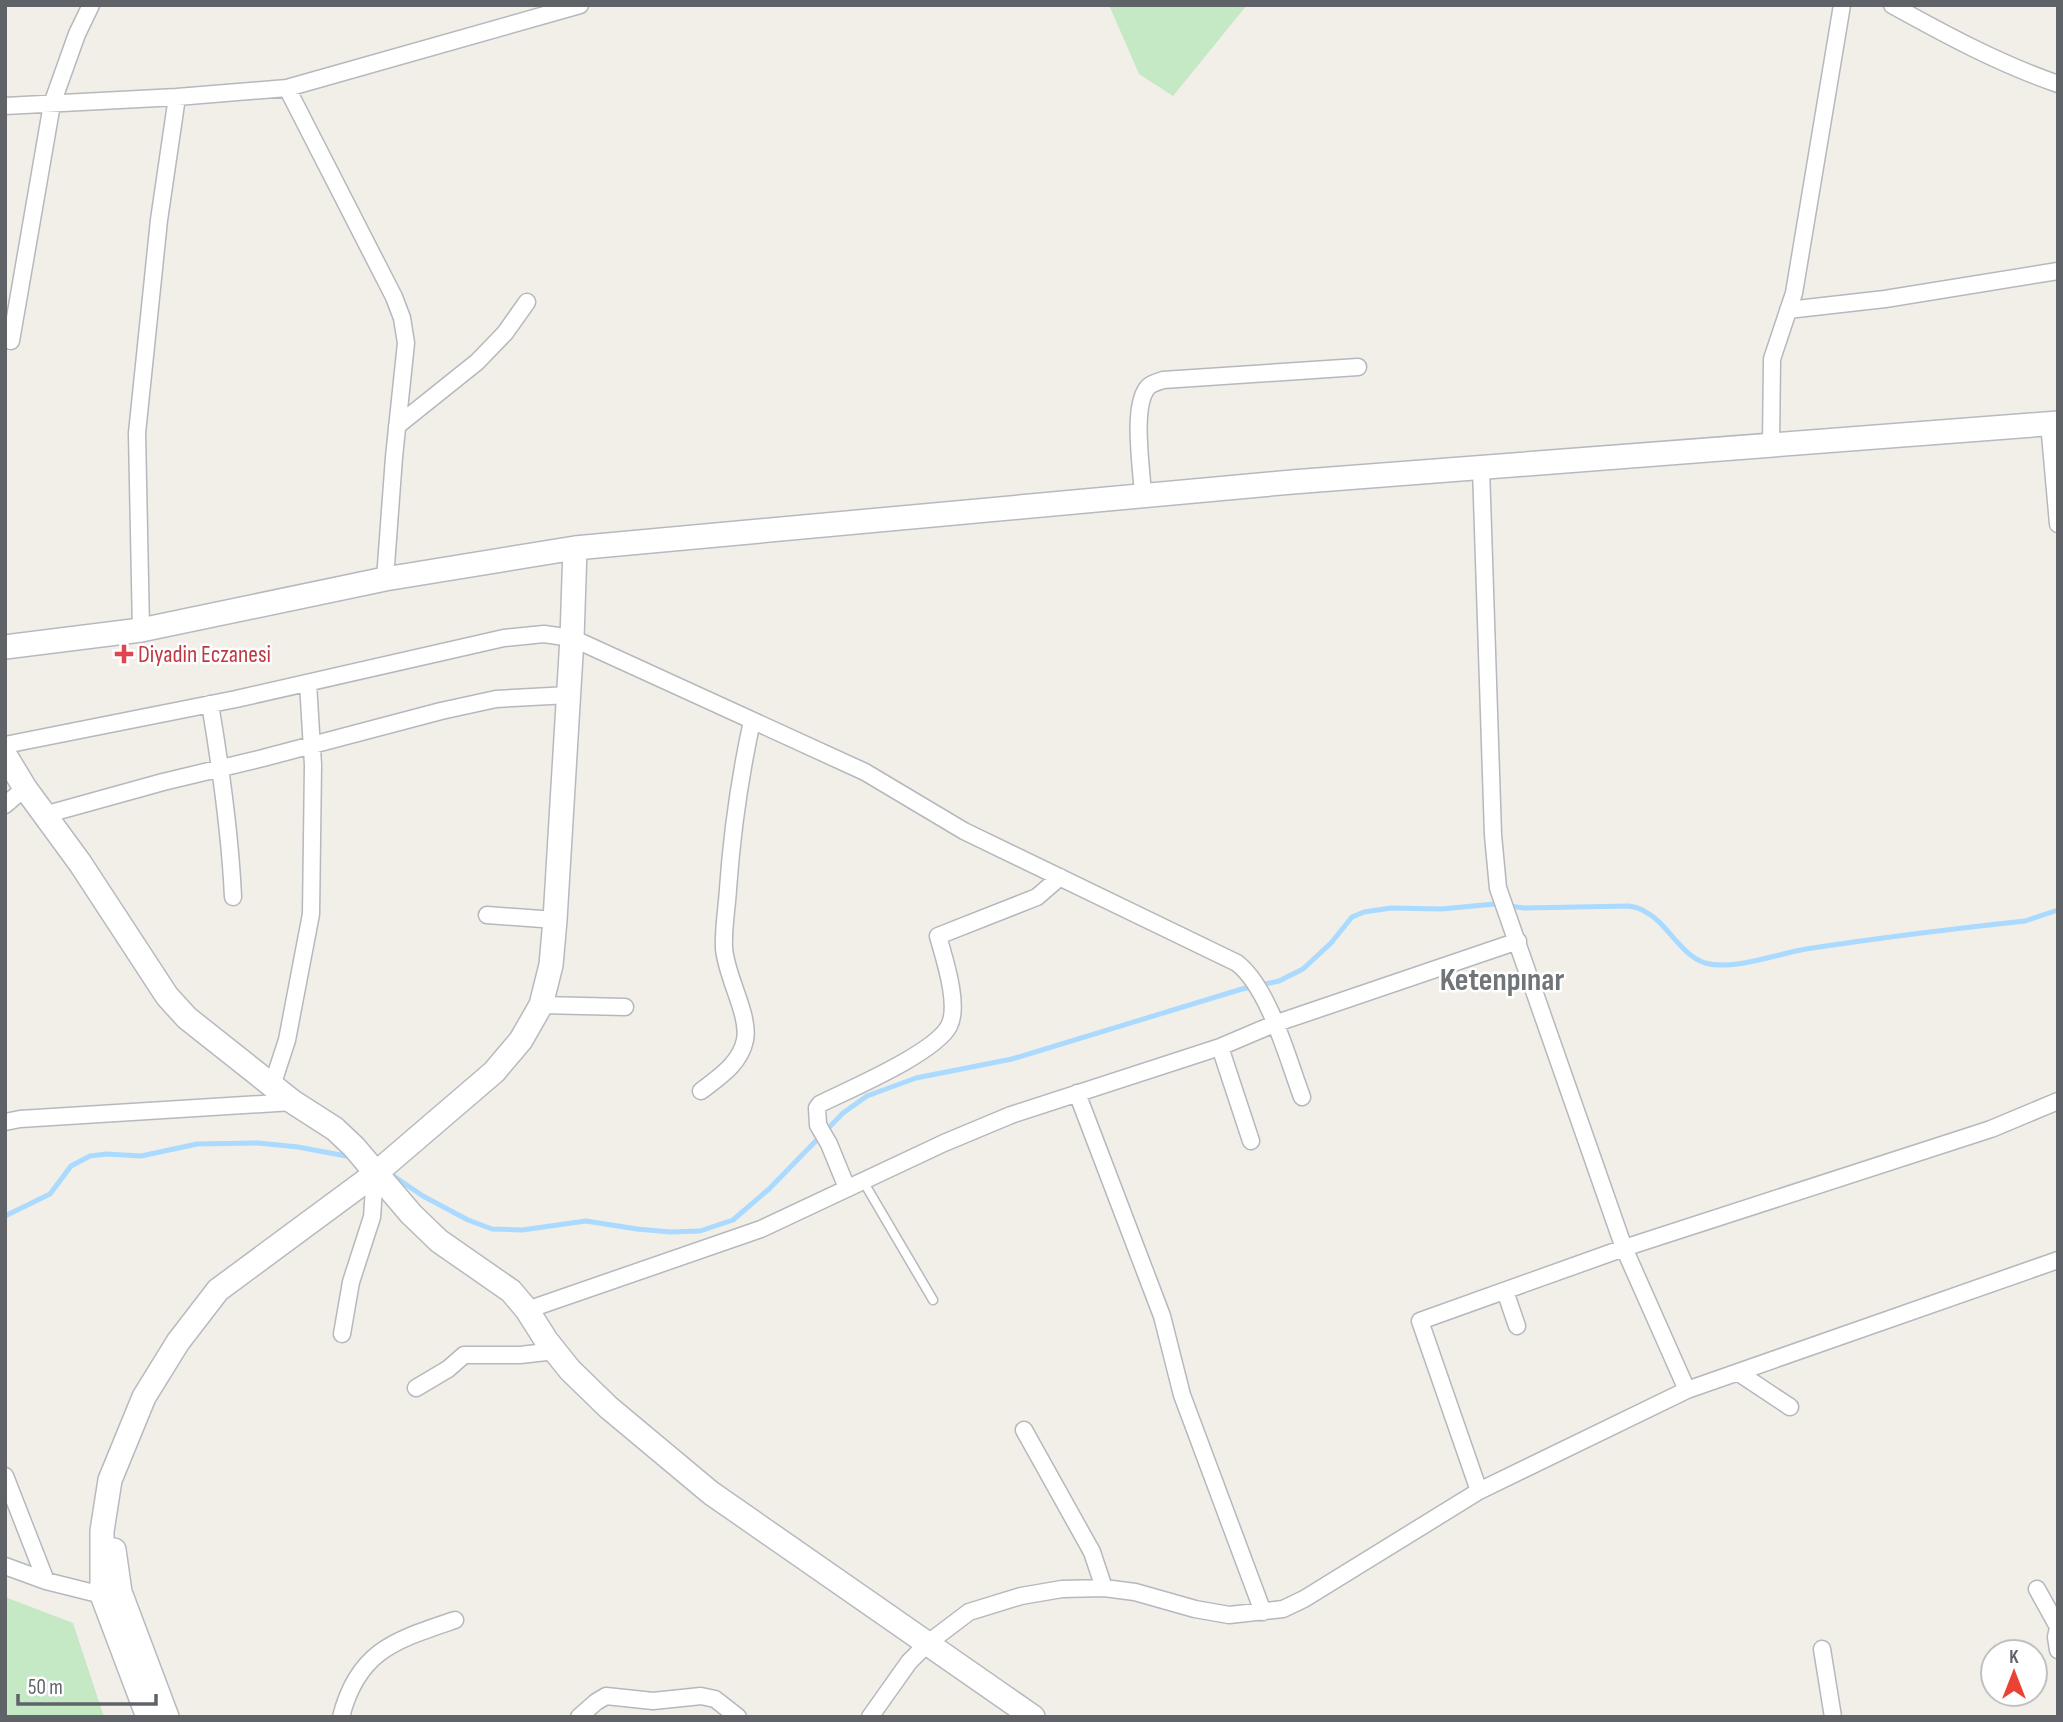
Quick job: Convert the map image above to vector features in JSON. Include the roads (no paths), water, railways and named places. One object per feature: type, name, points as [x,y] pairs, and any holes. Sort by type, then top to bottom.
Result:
[{"type":"street","points":[[11,341],[52,104],[77,34],[91,5]]},
{"type":"street","points":[[5,106],[287,88],[580,5]]},
{"type":"street","points":[[1771,445],[1772,359],[1794,293],[1842,5]]},
{"type":"street","points":[[1892,5],[1979,51],[2026,73],[2058,84]]},
{"type":"street","points":[[287,88],[394,297],[402,318],[406,343],[385,579]]},
{"type":"street","points":[[141,630],[137,433],[159,220],[177,97]]},
{"type":"street","points":[[1788,310],[1885,299],[2058,271]]},
{"type":"street","points":[[397,426],[477,362],[505,333],[527,302]]},
{"type":"street","points":[[1143,496],[1139,412],[1143,395],[1150,384],[1173,379],[1358,367]]},
{"type":"street","points":[[5,647],[141,630],[385,579],[575,548],[1143,496],[2053,423],[2058,524]]},
{"type":"street","points":[[1481,468],[1493,835],[1498,888],[1625,1248],[1687,1390]]},
{"type":"street","points":[[148,1717],[111,1594],[113,1535],[110,1480],[144,1397],[178,1342],[218,1290],[375,1174],[494,1072],[521,1040],[541,1005],[551,965],[555,920],[575,548]]},
{"type":"street","points":[[5,745],[308,683],[504,638],[544,634],[572,638],[865,772],[964,831],[1237,963],[1249,972],[1264,995],[1302,1097]]},
{"type":"street","points":[[272,1086],[287,1040],[311,914],[312,746],[308,683]]},
{"type":"street","points":[[44,815],[441,711],[496,699],[569,695]]},
{"type":"street","points":[[210,704],[230,840],[233,897]]},
{"type":"street","points":[[701,1091],[734,1063],[746,1038],[746,1027],[727,970],[724,943],[731,850],[742,769],[752,721]]},
{"type":"street","points":[[5,755],[167,996],[187,1018],[293,1102],[335,1129],[354,1147],[411,1214],[439,1241],[511,1291],[570,1370],[608,1407],[711,1493],[1033,1717]]},
{"type":"street","points":[[5,805],[25,788]]},
{"type":"street","points":[[847,1188],[818,1125],[817,1108],[936,1042],[949,1026],[953,1007],[938,936],[1037,897],[1060,877]]},
{"type":"street","points":[[487,915],[555,920]]},
{"type":"street","points":[[527,1310],[761,1229],[944,1143],[1011,1115],[1220,1047],[1274,1024],[1518,941]]},
{"type":"street","points":[[541,1005],[625,1007]]},
{"type":"street","points":[[1220,1047],[1251,1141]]},
{"type":"street","points":[[1077,1093],[1162,1316],[1182,1395],[1263,1612]]},
{"type":"street","points":[[1479,1491],[1420,1321],[1625,1248],[1991,1129],[2058,1101]]},
{"type":"street","points":[[5,1122],[293,1102]]},
{"type":"street","points":[[342,1334],[351,1282],[372,1217],[375,1174]]},
{"type":"street","points":[[870,1717],[909,1662],[928,1643],[969,1612],[1021,1596],[1062,1589],[1104,1588],[1135,1592],[1195,1609],[1229,1615],[1283,1609],[1304,1599],[1479,1491],[1687,1390],[2058,1260]]},
{"type":"street","points":[[1505,1291],[1517,1326]]},
{"type":"street","points":[[416,1388],[448,1369],[464,1355],[520,1355],[555,1351]]},
{"type":"street","points":[[1739,1373],[1790,1407]]},
{"type":"street","points":[[1024,1430],[1088,1544],[1104,1588]]},
{"type":"street","points":[[5,1476],[46,1581]]},
{"type":"street","points":[[5,1566],[46,1581],[111,1594]]},
{"type":"street","points":[[2037,1589],[2058,1627],[2058,1650]]},
{"type":"street","points":[[111,1594],[167,1717]]},
{"type":"street","points":[[341,1717],[355,1681],[366,1665],[383,1649],[404,1637],[455,1620]]},
{"type":"street","points":[[1822,1649],[1833,1717]]},
{"type":"street","points":[[579,1717],[606,1696],[653,1701],[701,1696],[715,1699],[738,1717]]},
{"type":"lane","points":[[863,1181],[933,1300]]},
{"type":"waterway","points":[[389,1173],[423,1196],[468,1220],[492,1229],[522,1230],[586,1221],[670,1232],[700,1231],[733,1220],[769,1189],[843,1113],[867,1096],[916,1078],[1012,1059],[1242,989],[1279,981],[1303,969],[1331,943],[1352,917],[1364,912],[1391,908],[1442,909],[1494,904],[1524,908],[1629,906],[1652,916],[1696,959],[1705,963],[1729,965],[1806,949],[2025,921],[2058,910]]},
{"type":"waterway","points":[[5,1216],[50,1194],[71,1166],[90,1156],[141,1156],[197,1144],[258,1143],[346,1156]]},
{"type":"place","name":"Diyadin Eczanesi","points":[[124,654]]},
{"type":"district","name":"Ketenpınar","points":[[1502,979]]}]
